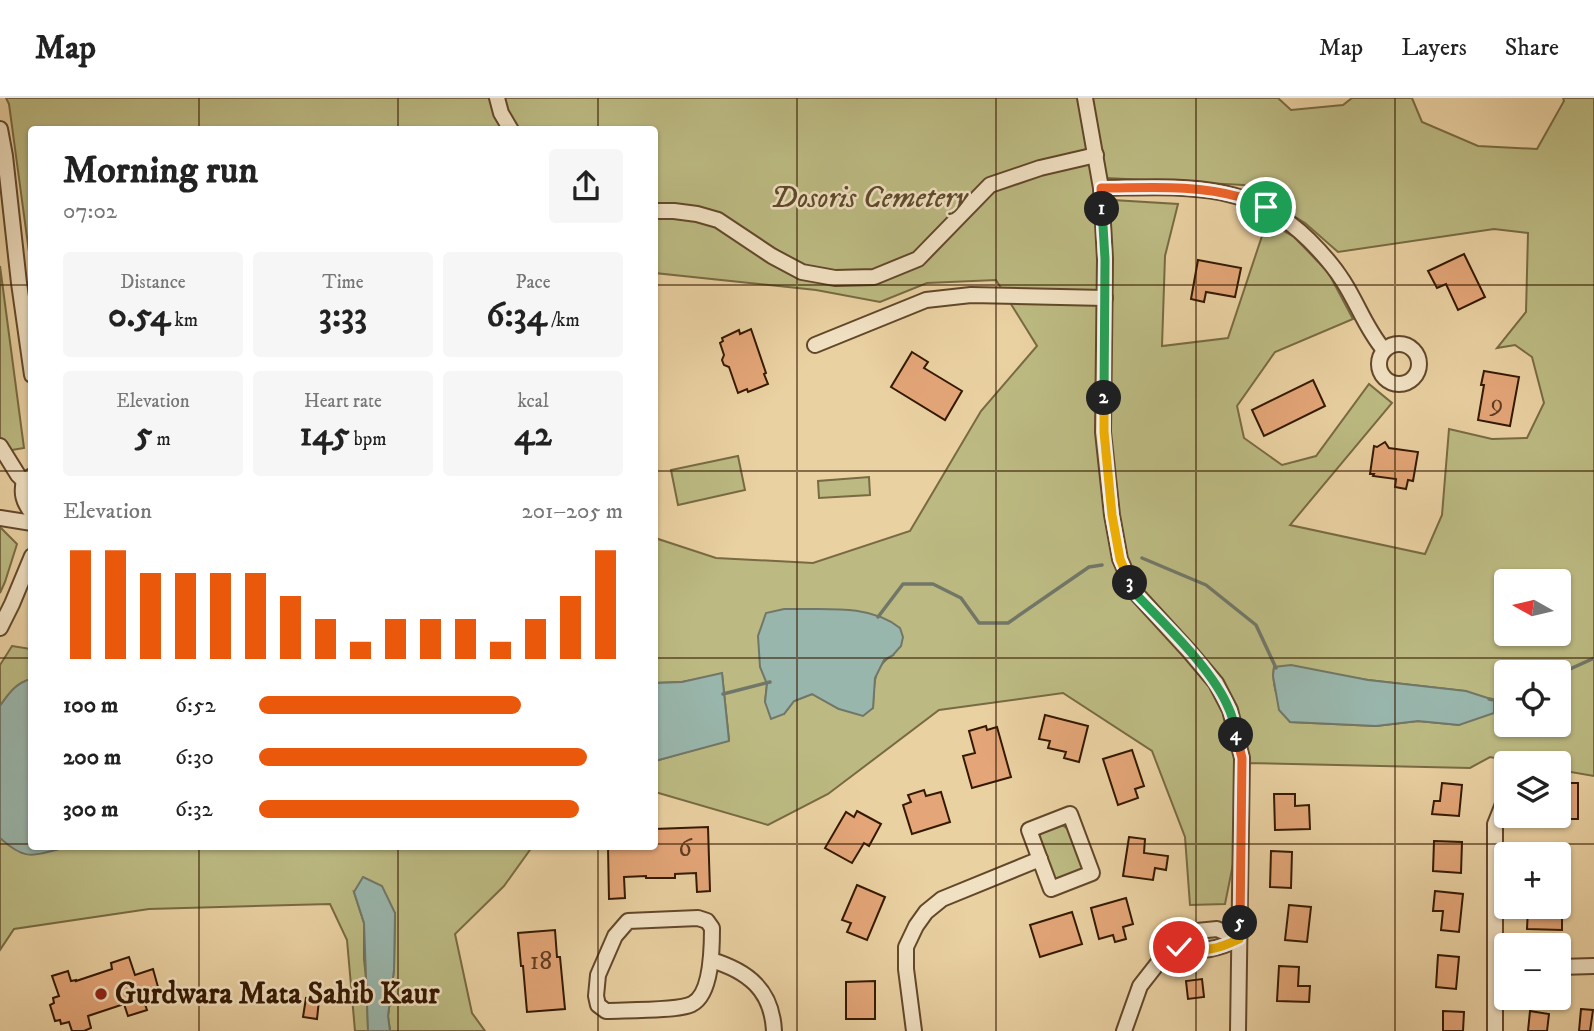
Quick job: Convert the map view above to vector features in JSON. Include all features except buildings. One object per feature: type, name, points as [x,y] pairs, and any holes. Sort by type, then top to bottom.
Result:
[{"type":"street","points":[[497,98],[509,126]]},
{"type":"street","points":[[1085,98],[1101,188],[1105,259],[1104,432],[1112,515],[1120,559],[1134,592],[1216,683],[1230,710],[1242,758],[1238,1031]]},
{"type":"street","points":[[0,129],[28,344]]},
{"type":"street","points":[[658,211],[697,214],[718,220],[772,256],[802,272],[835,278],[874,277],[918,258],[990,184],[1096,155]]},
{"type":"street","points":[[1101,188],[1169,187],[1208,190],[1242,197],[1266,207],[1297,228],[1324,255],[1344,281],[1369,329],[1384,350]]},
{"type":"street","points":[[815,345],[926,300],[971,295],[1105,298]]},
{"type":"street","points":[[0,446],[18,475],[28,478],[22,495],[28,508]]},
{"type":"street","points":[[0,518],[28,522]]},
{"type":"street","points":[[0,628],[28,566]]},
{"type":"street","points":[[1070,814],[1092,873],[1051,889],[1040,859],[1029,830],[1070,814]]},
{"type":"street","points":[[1495,828],[1500,933]]},
{"type":"street","points":[[914,1031],[906,947],[926,912],[942,899],[1040,859]]},
{"type":"street","points":[[698,918],[706,921],[712,928],[711,960],[702,993],[692,1004],[673,1008],[606,1011],[598,1005],[598,975],[615,936],[628,921],[698,918]]},
{"type":"street","points":[[1124,1031],[1140,986],[1158,963],[1179,947],[1199,951],[1219,949],[1239,939]]},
{"type":"street","points":[[711,960],[731,966],[758,985],[773,1015],[774,1031]]},
{"type":"street","points":[[1571,967],[1594,966]]},
{"type":"street","points":[[1495,1031],[1497,1010]]},
{"type":"green space","name":"Dosoris Cemetery","points":[[6,98],[1278,98],[1291,110],[1343,105],[1352,98],[1412,98],[1422,122],[1478,146],[1537,149],[1564,101],[1563,98],[1594,98],[1594,776],[1571,772],[1571,751],[1494,751],[1494,758],[1490,757],[1470,768],[1245,763],[1234,859],[1225,904],[1190,905],[1185,837],[1152,751],[1063,693],[939,710],[828,794],[768,825],[658,793],[658,760],[729,740],[722,674],[682,682],[658,683],[658,539],[716,558],[813,563],[910,531],[981,411],[1037,346],[996,280],[927,283],[880,302],[816,290],[658,273],[658,126],[28,126],[28,245]],"holes":[[[1106,178],[1244,185],[1305,223],[1338,252],[1494,229],[1528,233],[1526,312],[1497,348],[1515,345],[1532,357],[1544,403],[1527,438],[1492,439],[1449,429],[1442,515],[1425,554],[1290,525],[1392,403],[1369,384],[1316,456],[1282,465],[1244,438],[1237,406],[1275,352],[1353,319],[1328,272],[1294,237],[1267,221],[1228,338],[1162,346],[1165,256],[1178,204],[1113,200]],[[817,610],[845,610],[893,655],[878,671],[874,684],[873,708],[839,709],[812,694],[794,701],[784,714],[765,702],[767,684]],[[1274,667],[1466,691],[1459,725],[1418,721],[1376,726],[1290,722],[1275,689]]]},
{"type":"green space","points":[[0,266],[24,448],[0,452]]},
{"type":"green space","points":[[738,456],[745,490],[678,505],[671,470]]},
{"type":"green space","points":[[869,477],[870,495],[819,498],[818,481]]},
{"type":"green space","points":[[0,527],[17,544],[0,593]]},
{"type":"green space","points":[[12,646],[28,649],[28,680],[17,686],[0,706],[0,665]]},
{"type":"green space","points":[[1062,825],[1068,829],[1083,871],[1058,881],[1054,878],[1039,836],[1043,831]]},
{"type":"green space","points":[[0,838],[22,853],[50,850],[530,850],[504,886],[455,934],[472,1013],[485,1031],[390,1031],[388,1016],[394,970],[395,913],[354,892],[364,923],[368,1031],[355,1031],[347,940],[330,904],[149,909],[14,929],[0,950]]},
{"type":"water","points":[[784,609],[859,611],[888,620],[900,628],[903,637],[901,646],[884,660],[875,678],[873,708],[863,716],[839,709],[812,694],[794,701],[784,714],[771,719],[765,702],[767,684],[760,667],[758,636],[766,613]]},
{"type":"water","points":[[1291,665],[1368,680],[1466,691],[1494,700],[1494,713],[1459,725],[1418,721],[1376,726],[1290,722],[1279,710],[1274,667]]},
{"type":"water","points":[[722,673],[729,741],[658,760],[658,683],[682,682]]},
{"type":"water","points":[[28,680],[28,850],[55,850],[34,855],[15,850],[0,838],[0,706],[17,686]]},
{"type":"water","points":[[363,877],[382,886],[395,913],[394,970],[388,1016],[390,1031],[368,1031],[364,923],[354,892]]},
{"type":"waterway","points":[[1142,558],[1206,585],[1256,625],[1276,668]]},
{"type":"waterway","points":[[878,617],[903,584],[933,584],[961,598],[979,623],[1008,623],[1089,567],[1102,565]]},
{"type":"waterway","points":[[1571,669],[1594,658]]},
{"type":"waterway","points":[[723,694],[770,682]]},
{"type":"waterway","points":[[1489,699],[1494,700]]},
{"type":"place","name":"Gurdwara Mata Sahib Kaur","points":[[101,994]]},
{"type":"route","points":[[1179,947],[1199,951],[1219,949],[1239,939],[1242,758],[1230,710],[1216,683],[1134,592],[1120,559],[1112,515],[1104,432],[1105,259],[1101,188],[1169,187],[1208,190],[1242,197],[1266,207]]}]
